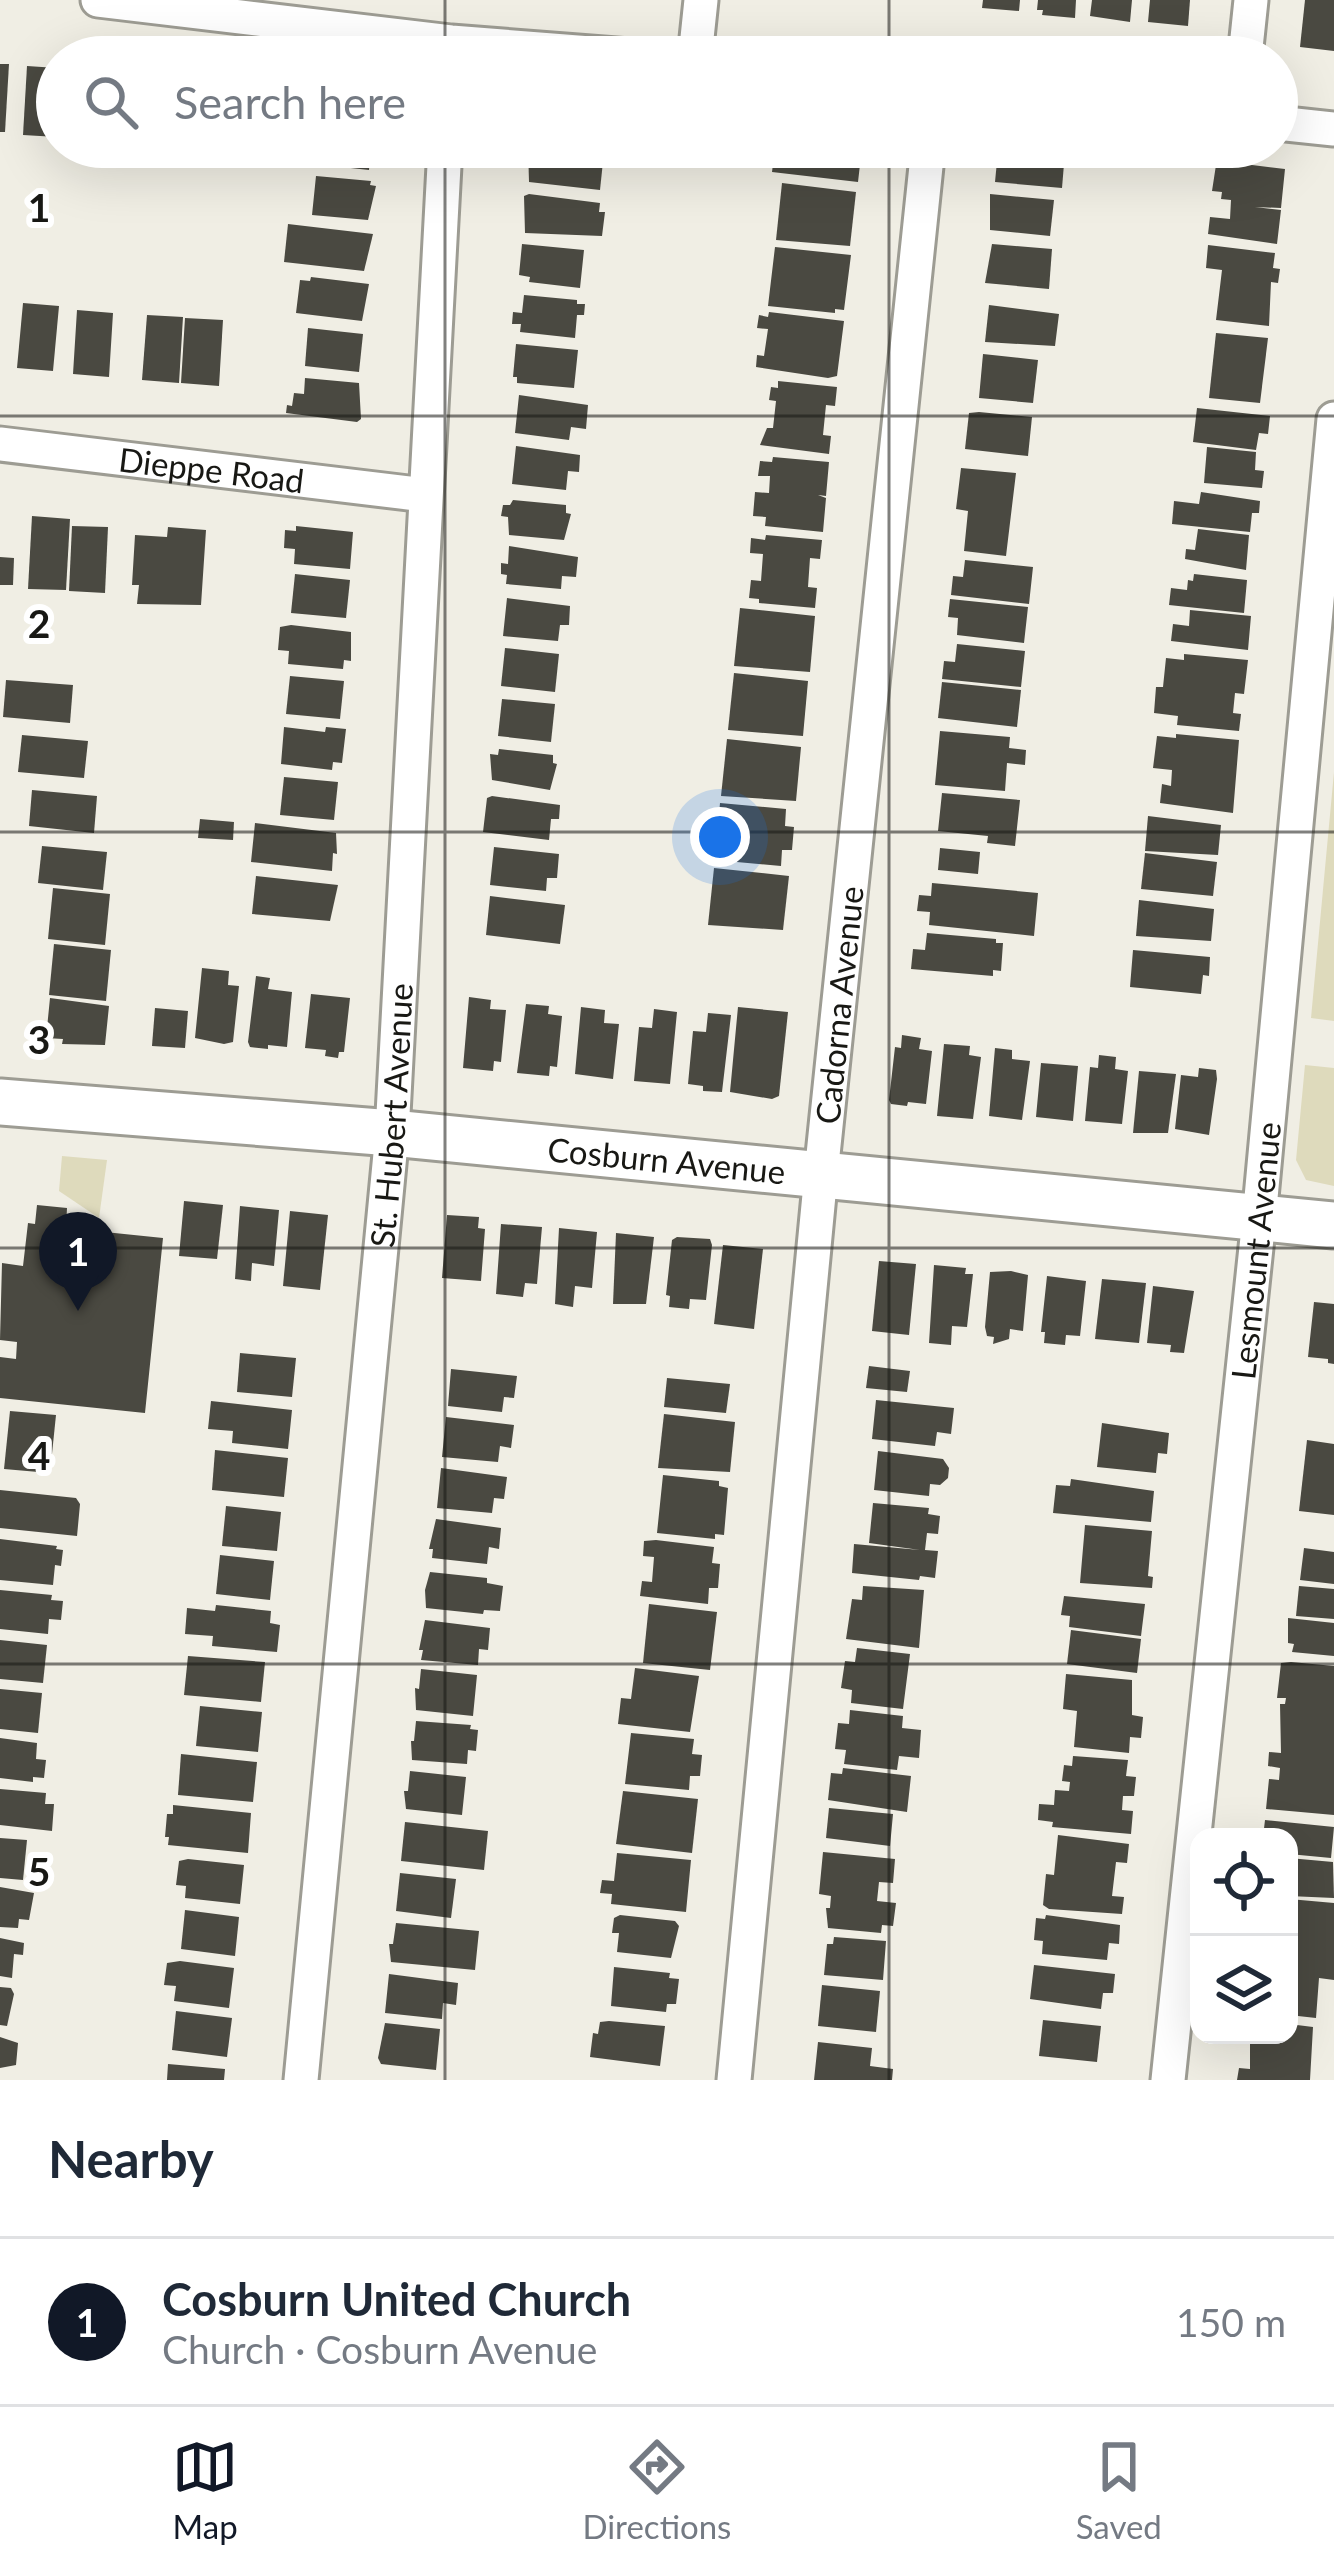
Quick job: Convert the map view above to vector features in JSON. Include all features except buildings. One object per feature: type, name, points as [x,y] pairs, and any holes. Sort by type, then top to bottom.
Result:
[{"type":"street","points":[[98,0],[147,2],[362,36]]},
{"type":"street","points":[[697,36],[701,0]]},
{"type":"street","points":[[1247,36],[1251,0]]},
{"type":"street","points":[[1298,125],[1334,129]]},
{"type":"street","name":"St. Hubert Avenue","points":[[302,2080],[392,1133],[444,168]]},
{"type":"street","name":"Cadorna Avenue","points":[[734,2080],[821,1174],[926,168]]},
{"type":"street","name":"Lesmount Avenue","points":[[1168,2080],[1259,1219],[1334,419]]},
{"type":"street","name":"Dieppe Road","points":[[0,445],[425,495]]},
{"type":"street","name":"Cosburn Avenue","points":[[0,1102],[392,1133],[1334,1225]]},
{"type":"shaded area","points":[[1334,772],[1334,1021],[1311,1018]]},
{"type":"shaded area","points":[[1305,1065],[1334,1068],[1334,1186],[1306,1180],[1296,1160]]},
{"type":"shaded area","points":[[62,1156],[107,1160],[99,1218],[59,1191]]},
{"type":"place","name":"Cosburn United Church","points":[[78,1311]]}]
